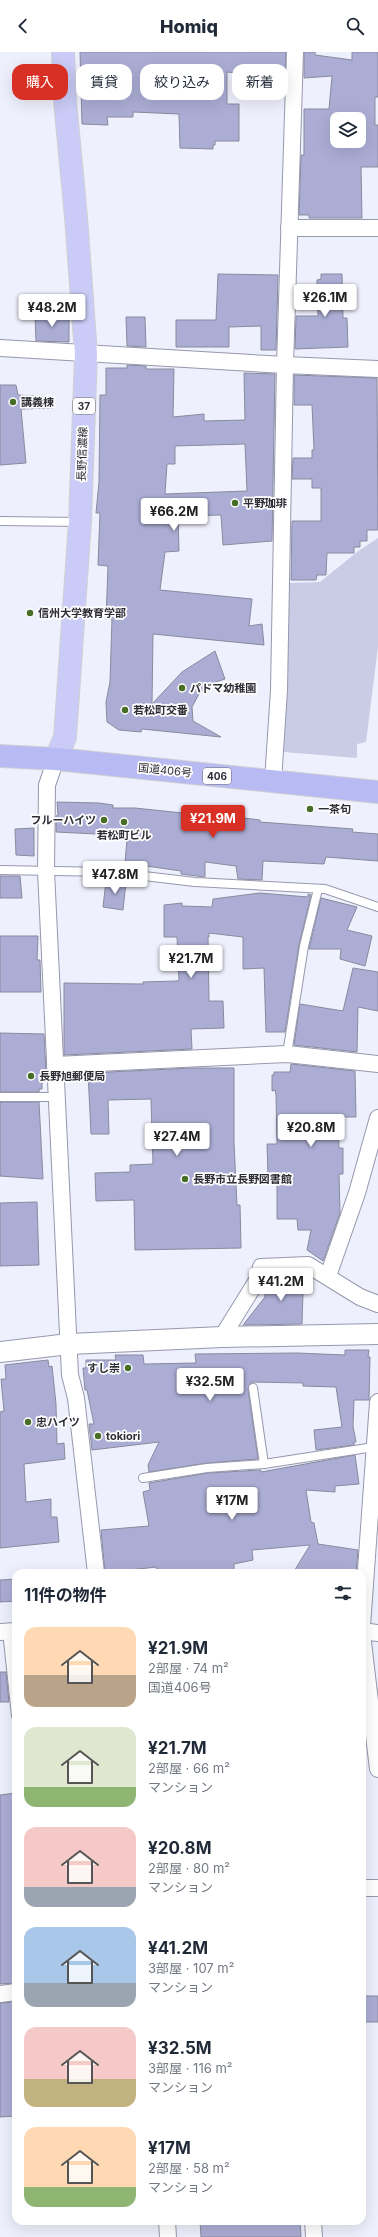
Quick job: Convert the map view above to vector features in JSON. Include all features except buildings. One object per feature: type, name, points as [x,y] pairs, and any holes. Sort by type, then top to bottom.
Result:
[{"type":"highway","name":"国道406号","points":[[0,756],[56,759],[378,792]]},
{"type":"main road","name":"長野信濃線","points":[[56,759],[65,737],[80,522],[86,354],[76,217],[65,101],[63,52]]},
{"type":"street","points":[[273,781],[279,690],[288,228],[295,52]]},
{"type":"street","points":[[288,228],[378,228]]},
{"type":"street","points":[[0,348],[285,366],[378,369]]},
{"type":"street","points":[[56,759],[47,786],[46,872],[55,1065],[58,1097],[70,1376],[76,1398],[96,1569]]},
{"type":"street","points":[[55,1065],[287,1054],[378,1064]]},
{"type":"street","points":[[328,1276],[357,1193],[378,1118]]},
{"type":"street","points":[[222,1337],[258,1279],[261,1267],[308,1265],[360,1297],[378,1304]]},
{"type":"street","points":[[0,1352],[69,1344],[222,1337],[378,1334]]},
{"type":"street","points":[[366,1569],[378,1402]]},
{"type":"street","points":[[366,1633],[378,1633]]},
{"type":"street","points":[[366,1667],[378,1769]]},
{"type":"street","points":[[366,1888],[378,1888]]},
{"type":"street","points":[[0,1994],[12,1992]]},
{"type":"street","points":[[167,2225],[168,2237]]},
{"type":"street","points":[[313,2225],[314,2237]]},
{"type":"lane","points":[[0,521],[80,522]]},
{"type":"lane","points":[[0,870],[110,872],[195,882],[325,889],[378,907]]},
{"type":"lane","points":[[287,1054],[304,946],[318,889]]},
{"type":"lane","points":[[0,1097],[58,1097]]},
{"type":"lane","points":[[253,1388],[264,1464]]},
{"type":"lane","points":[[143,1478],[206,1468],[264,1464],[374,1447]]},
{"type":"lane","points":[[8,1631],[12,1674]]},
{"type":"shaded area","points":[[378,538],[378,647],[366,742],[357,744],[357,758],[284,752],[289,583],[320,582],[357,552]]},
{"type":"place","name":"講義棟","points":[[13,402]]},
{"type":"place","name":"平野珈琲","points":[[235,503]]},
{"type":"place","name":"信州大学教育学部","points":[[30,613]]},
{"type":"place","name":"パドマ幼稚園","points":[[182,688]]},
{"type":"place","name":"若松町交番","points":[[125,710]]},
{"type":"place","name":"一茶句","points":[[310,809]]},
{"type":"place","name":"フルーハイツ","points":[[104,820]]},
{"type":"place","name":"若松町ビル","points":[[124,822]]},
{"type":"place","name":"長野旭郵便局","points":[[31,1076]]},
{"type":"place","name":"長野市立長野図書館","points":[[185,1179]]},
{"type":"place","name":"すし崇","points":[[128,1368]]},
{"type":"place","name":"忠ハイツ","points":[[28,1422]]},
{"type":"place","name":"tokiori","points":[[98,1436]]}]
